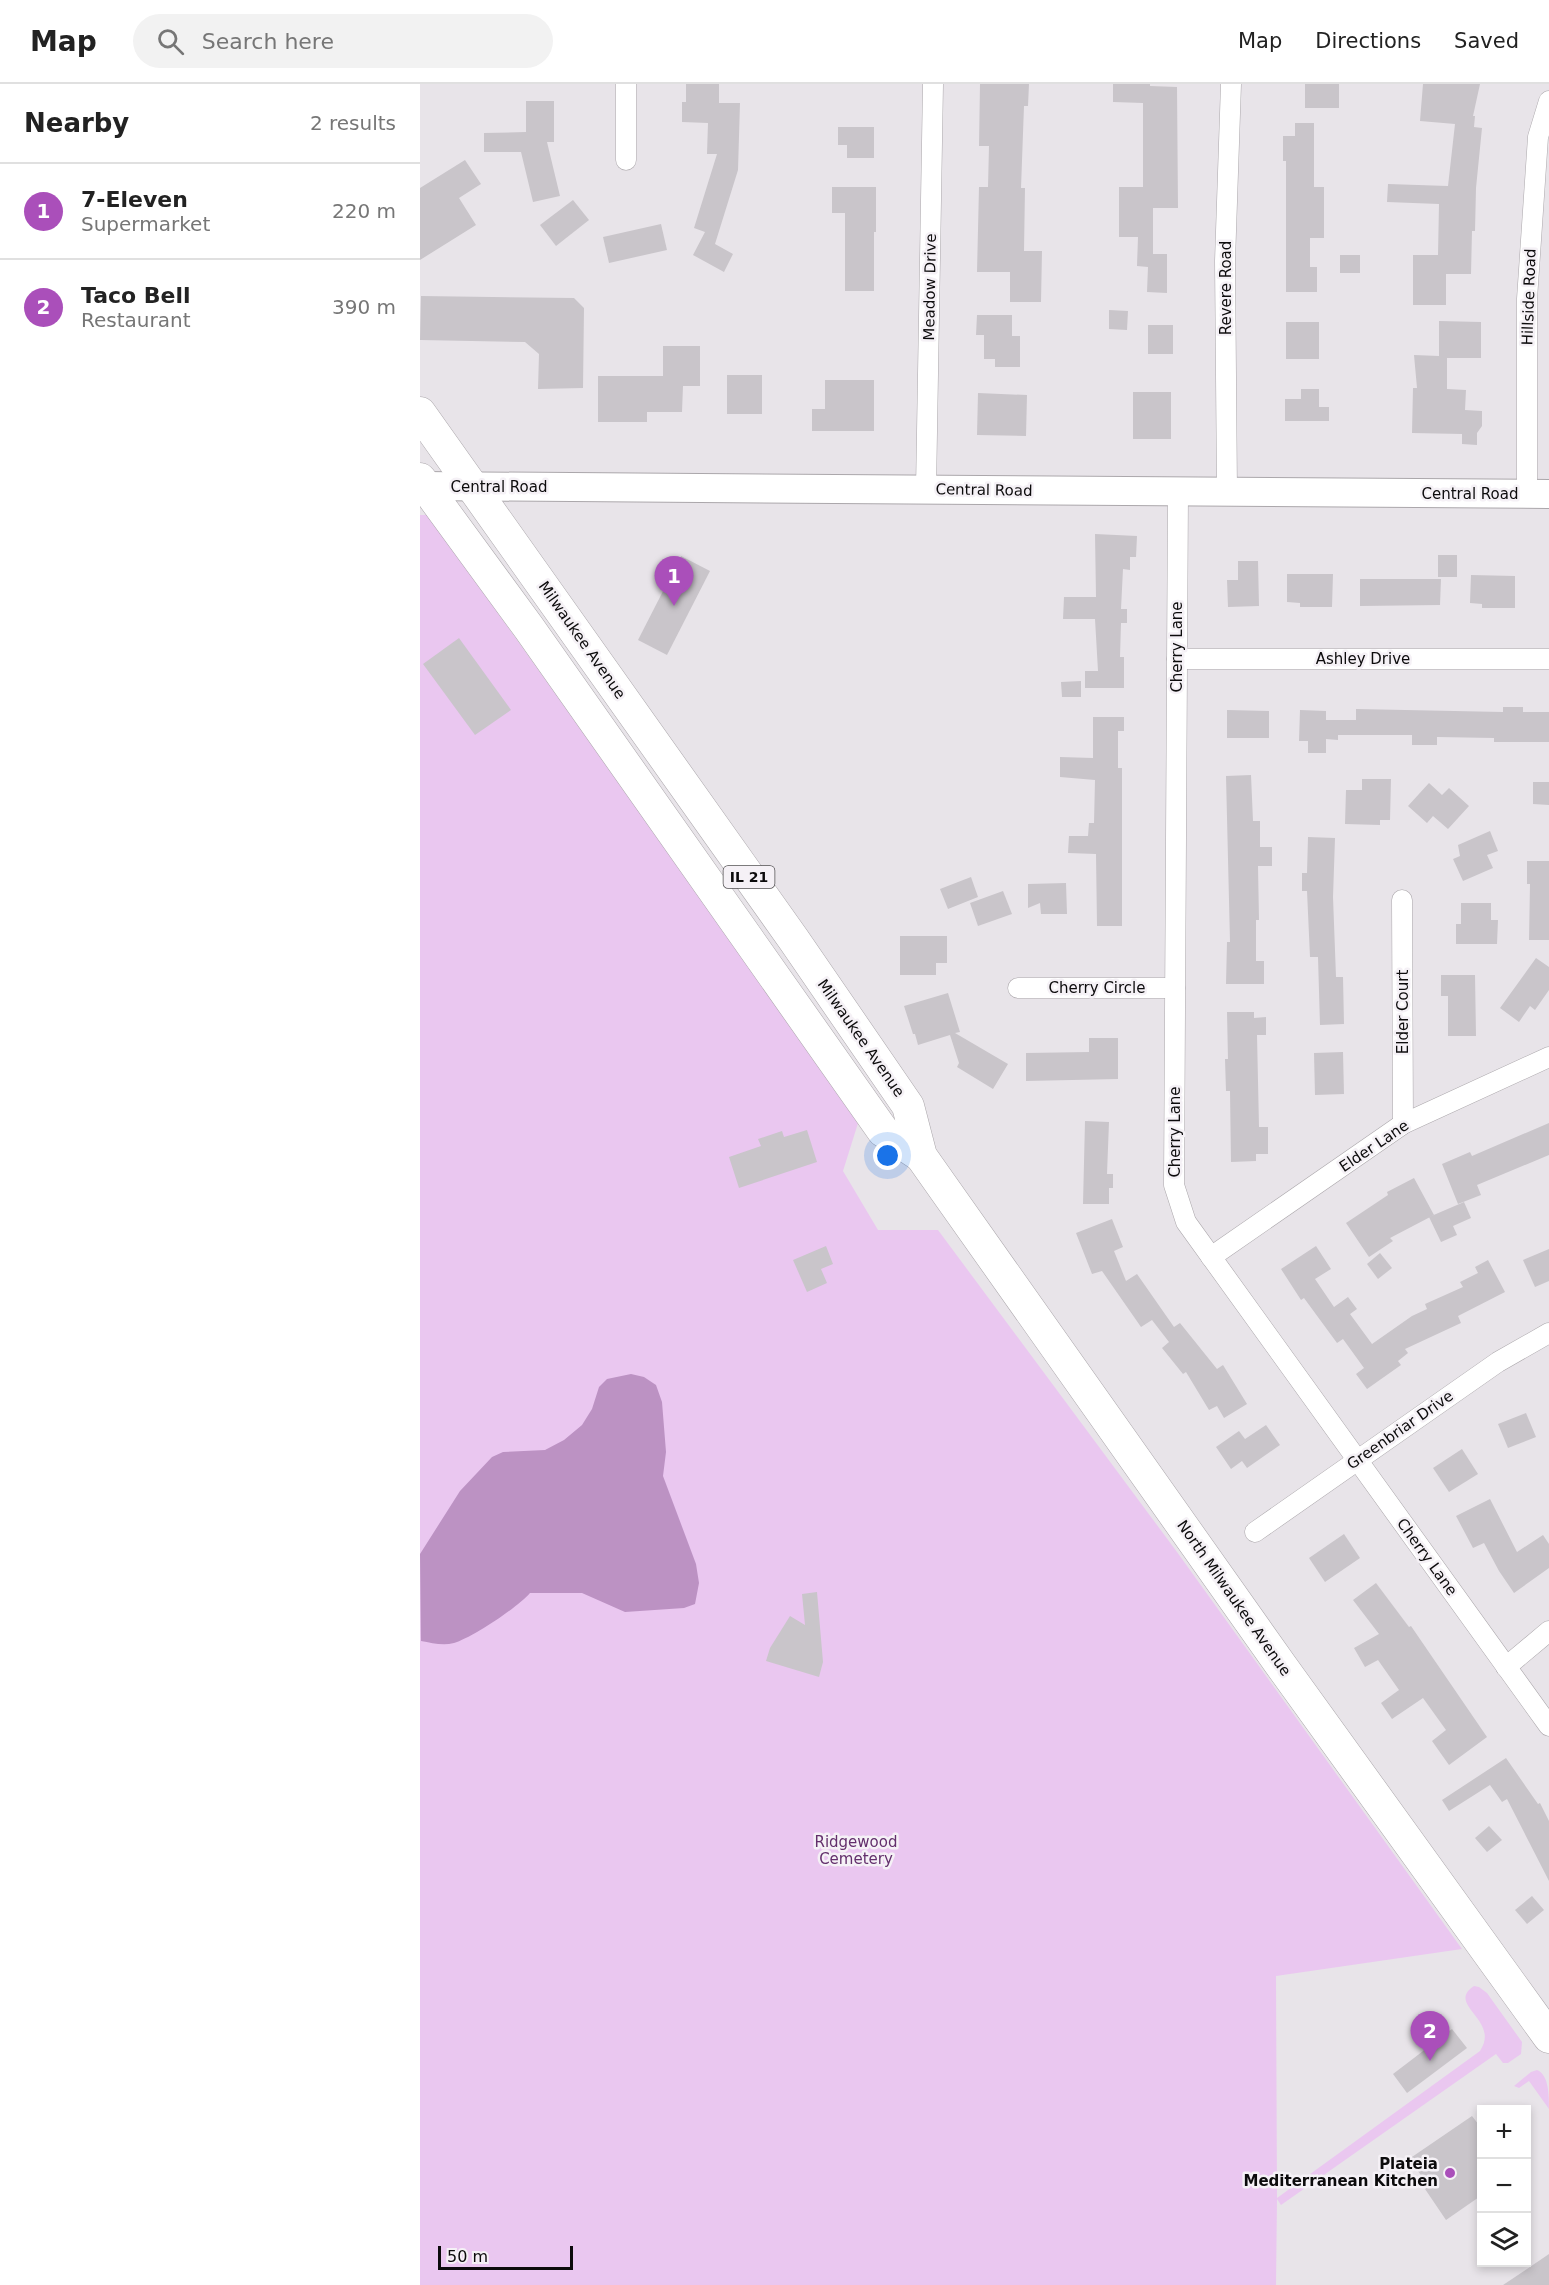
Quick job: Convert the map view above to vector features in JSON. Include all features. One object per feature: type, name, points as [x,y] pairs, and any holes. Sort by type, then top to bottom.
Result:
[{"type":"main road","name":"Milwaukee Avenue","points":[[420,413],[794,940],[908,1106],[921,1156]]},
{"type":"main road","name":"Central Road","points":[[422,484],[473,487],[1538,494]]},
{"type":"main road","name":"IL 21","points":[[422,484],[535,638],[883,1131],[921,1156]]},
{"type":"main road","name":"North Milwaukee Avenue","points":[[921,1156],[1280,1664],[1549,2037]]},
{"type":"street","points":[[626,84],[626,160]]},
{"type":"street","name":"Meadow Drive","points":[[926,490],[933,84]]},
{"type":"street","name":"Revere Road","points":[[1227,492],[1225,261],[1231,84]]},
{"type":"street","name":"Hillside Road","points":[[1538,494],[1527,299],[1538,137],[1549,102]]},
{"type":"street","name":"Cherry Lane","points":[[1178,492],[1174,1185],[1186,1222],[1549,1726]]},
{"type":"street","name":"Ashley Drive","points":[[1177,659],[1549,659]]},
{"type":"street","name":"Elder Court","points":[[1402,900],[1403,1124]]},
{"type":"street","name":"Cherry Circle","points":[[1018,988],[1175,988]]},
{"type":"street","name":"Elder Lane","points":[[1211,1257],[1403,1124],[1549,1057]]},
{"type":"street","name":"Greenbriar Drive","points":[[1255,1532],[1498,1362],[1549,1333]]},
{"type":"street","points":[[1506,1666],[1549,1631]]},
{"type":"green space","name":"Ridgewood Cemetery","points":[[420,515],[428,515],[859,1120],[843,1171],[878,1230],[938,1230],[1177,1552],[1462,1949],[1276,1976],[1277,2198],[1480,2051],[1485,2040],[1484,2030],[1466,2000],[1467,1993],[1474,1986],[1487,1993],[1522,2042],[1521,2054],[1508,2063],[1503,2063],[1496,2054],[1281,2205],[1277,2199],[1276,2285],[420,2285]]},
{"type":"green space","points":[[1537,2070],[1546,2081],[1549,2109],[1529,2081],[1519,2088],[1514,2086]]},
{"type":"shaded area","points":[[631,1374],[644,1377],[656,1385],[662,1402],[666,1452],[663,1476],[696,1564],[699,1583],[695,1604],[684,1608],[625,1612],[582,1593],[530,1593],[516,1606],[462,1640],[446,1644],[421,1641],[420,1554],[460,1491],[492,1457],[503,1452],[545,1450],[564,1440],[582,1425],[592,1409],[599,1387],[607,1379]]},
{"type":"building","points":[[686,84],[719,84],[719,103],[740,103],[738,170],[715,244],[733,254],[724,272],[693,255],[705,232],[694,228],[717,154],[707,154],[708,123],[682,122],[682,102],[686,102]]},
{"type":"building","points":[[980,84],[1029,84],[1028,106],[1024,106],[1021,188],[1025,188],[1024,251],[1042,251],[1041,302],[1010,302],[1010,272],[977,272],[979,187],[988,187],[989,146],[979,146]]},
{"type":"building","points":[[1113,84],[1177,87],[1178,208],[1153,208],[1153,254],[1167,254],[1167,293],[1147,292],[1148,267],[1137,266],[1138,237],[1119,237],[1119,187],[1143,187],[1143,103],[1113,102]]},
{"type":"building","points":[[1305,84],[1339,84],[1339,108],[1305,108]]},
{"type":"building","points":[[1423,84],[1480,84],[1473,116],[1475,116],[1474,127],[1482,128],[1476,188],[1475,231],[1472,231],[1471,274],[1446,274],[1446,305],[1413,305],[1413,255],[1438,255],[1439,204],[1387,202],[1388,184],[1448,186],[1455,124],[1420,121]]},
{"type":"building","points":[[526,101],[554,101],[554,142],[547,142],[560,196],[533,202],[521,152],[484,152],[484,133],[526,132]]},
{"type":"building","points":[[1295,123],[1314,123],[1314,187],[1324,187],[1324,238],[1310,238],[1310,267],[1317,267],[1317,292],[1286,292],[1286,161],[1283,161],[1283,136],[1295,136]]},
{"type":"building","points":[[838,127],[874,127],[874,158],[847,158],[847,145],[838,145]]},
{"type":"building","points":[[465,160],[481,184],[459,198],[476,225],[420,260],[420,188]]},
{"type":"building","points":[[832,187],[876,187],[874,291],[845,291],[845,213],[832,213]]},
{"type":"building","points":[[573,200],[589,220],[556,246],[540,225]]},
{"type":"building","points":[[661,224],[667,250],[609,263],[603,237]]},
{"type":"building","points":[[1340,255],[1360,255],[1360,273],[1340,273]]},
{"type":"building","points":[[421,296],[574,298],[584,308],[583,388],[538,389],[539,354],[525,342],[420,340]]},
{"type":"building","points":[[1109,310],[1128,311],[1127,330],[1109,329]]},
{"type":"building","points":[[977,315],[1012,315],[1012,336],[1020,336],[1020,367],[995,367],[995,359],[984,359],[984,335],[976,335]]},
{"type":"building","points":[[1439,321],[1481,322],[1481,358],[1447,358],[1447,389],[1466,390],[1465,410],[1482,411],[1482,426],[1477,433],[1477,445],[1462,444],[1462,434],[1412,433],[1413,388],[1417,388],[1414,355],[1439,356]]},
{"type":"building","points":[[1286,322],[1319,322],[1319,359],[1286,359]]},
{"type":"building","points":[[1148,325],[1173,325],[1173,354],[1148,354]]},
{"type":"building","points":[[663,346],[700,346],[700,386],[683,386],[682,412],[647,412],[647,422],[598,422],[598,376],[663,376]]},
{"type":"building","points":[[727,375],[762,375],[762,414],[727,414]]},
{"type":"building","points":[[825,380],[874,380],[874,431],[812,431],[812,409],[825,409]]},
{"type":"building","points":[[1301,389],[1319,389],[1319,407],[1329,407],[1329,421],[1285,421],[1285,399],[1301,399]]},
{"type":"building","points":[[1133,392],[1171,392],[1171,439],[1133,439]]},
{"type":"building","points":[[978,393],[1027,395],[1026,436],[977,435]]},
{"type":"building","points":[[1095,534],[1137,536],[1136,557],[1130,557],[1130,570],[1123,569],[1121,609],[1127,609],[1127,623],[1121,623],[1120,657],[1124,657],[1124,688],[1085,688],[1085,671],[1098,671],[1095,619],[1063,619],[1064,597],[1096,597]]},
{"type":"building","points":[[1438,555],[1457,555],[1457,577],[1438,577]]},
{"type":"building","points":[[681,556],[710,571],[667,655],[638,640]]},
{"type":"building","points":[[1238,561],[1258,561],[1259,606],[1228,607],[1227,580],[1238,580]]},
{"type":"building","points":[[1287,574],[1333,574],[1332,607],[1300,607],[1300,603],[1287,602]]},
{"type":"building","points":[[1471,575],[1515,576],[1515,608],[1482,608],[1482,604],[1470,603]]},
{"type":"building","points":[[1360,579],[1441,579],[1440,605],[1360,606]]},
{"type":"building","points":[[459,638],[511,710],[475,735],[423,664]]},
{"type":"building","points":[[1081,681],[1081,697],[1062,697],[1061,682]]},
{"type":"building","points":[[1503,707],[1523,707],[1523,712],[1549,712],[1549,742],[1494,742],[1494,738],[1437,737],[1437,745],[1412,745],[1412,735],[1338,735],[1338,740],[1326,739],[1326,753],[1308,753],[1308,741],[1299,741],[1300,710],[1326,711],[1326,720],[1356,720],[1356,709],[1503,712]]},
{"type":"building","points":[[1227,710],[1269,711],[1269,738],[1227,738]]},
{"type":"building","points":[[1093,717],[1124,717],[1124,731],[1118,731],[1118,768],[1122,768],[1122,926],[1097,926],[1096,854],[1068,853],[1069,836],[1088,836],[1089,823],[1094,823],[1095,780],[1060,777],[1060,757],[1093,758]]},
{"type":"building","points":[[1251,775],[1253,821],[1260,821],[1260,847],[1272,847],[1272,866],[1258,866],[1259,920],[1256,920],[1256,961],[1264,961],[1264,984],[1226,984],[1227,942],[1230,942],[1226,776]]},
{"type":"building","points":[[1362,779],[1391,779],[1390,820],[1380,820],[1380,825],[1345,824],[1346,790],[1362,790]]},
{"type":"building","points":[[1533,782],[1549,782],[1549,805],[1533,804]]},
{"type":"building","points":[[1429,783],[1442,795],[1449,788],[1469,806],[1448,829],[1433,816],[1427,823],[1408,806]]},
{"type":"building","points":[[1490,831],[1498,851],[1487,855],[1493,868],[1463,881],[1453,859],[1460,856],[1458,845]]},
{"type":"building","points":[[1308,837],[1335,838],[1333,897],[1336,977],[1343,977],[1344,1024],[1320,1025],[1318,957],[1310,957],[1307,891],[1302,891],[1302,873],[1307,873]]},
{"type":"building","points":[[1527,861],[1549,861],[1549,940],[1529,940],[1530,884],[1527,884]]},
{"type":"building","points":[[971,877],[978,897],[948,909],[940,889]]},
{"type":"building","points":[[1066,883],[1067,914],[1041,914],[1040,903],[1028,908],[1028,884]]},
{"type":"building","points":[[1003,891],[1012,914],[978,926],[970,903]]},
{"type":"building","points":[[1461,903],[1491,903],[1491,920],[1498,920],[1497,944],[1456,944],[1456,924],[1461,924]]},
{"type":"building","points":[[900,936],[947,936],[947,963],[936,963],[936,975],[900,975]]},
{"type":"building","points":[[1536,958],[1549,967],[1549,990],[1535,1010],[1530,1006],[1519,1022],[1500,1008]]},
{"type":"building","points":[[1441,975],[1475,975],[1476,1036],[1448,1036],[1448,996],[1441,996]]},
{"type":"building","points":[[948,993],[960,1032],[955,1033],[1008,1064],[993,1089],[957,1067],[959,1063],[950,1035],[918,1045],[904,1006]]},
{"type":"building","points":[[1227,1012],[1254,1012],[1254,1018],[1266,1017],[1266,1035],[1257,1035],[1259,1127],[1268,1127],[1268,1154],[1256,1154],[1256,1161],[1231,1162],[1230,1091],[1226,1091],[1225,1059],[1228,1059]]},
{"type":"building","points":[[1089,1038],[1118,1038],[1118,1079],[1026,1081],[1026,1053],[1089,1052]]},
{"type":"building","points":[[1343,1052],[1344,1094],[1315,1095],[1314,1053]]},
{"type":"building","points":[[1085,1121],[1109,1122],[1107,1174],[1113,1174],[1113,1188],[1109,1188],[1109,1204],[1083,1204]]},
{"type":"building","points":[[1549,1123],[1549,1155],[1477,1185],[1481,1195],[1458,1204],[1442,1164],[1470,1152],[1472,1156]]},
{"type":"building","points":[[807,1130],[817,1162],[739,1188],[729,1157],[761,1146],[758,1139],[782,1131],[784,1137]]},
{"type":"building","points":[[1414,1178],[1434,1215],[1390,1238],[1393,1241],[1369,1257],[1346,1223],[1388,1195],[1387,1192]]},
{"type":"building","points":[[1464,1202],[1471,1218],[1453,1226],[1457,1235],[1441,1242],[1429,1217]]},
{"type":"building","points":[[1112,1219],[1123,1247],[1114,1251],[1126,1281],[1137,1274],[1174,1327],[1180,1323],[1217,1369],[1223,1365],[1247,1404],[1224,1418],[1217,1406],[1209,1410],[1186,1372],[1183,1374],[1162,1348],[1169,1342],[1152,1320],[1141,1327],[1102,1271],[1092,1274],[1076,1233]]},
{"type":"building","points":[[826,1246],[833,1264],[821,1269],[827,1283],[807,1292],[793,1260]]},
{"type":"building","points":[[1316,1246],[1331,1269],[1315,1279],[1334,1307],[1348,1297],[1357,1309],[1350,1314],[1372,1344],[1412,1316],[1427,1309],[1425,1304],[1463,1287],[1460,1282],[1478,1273],[1475,1267],[1488,1260],[1505,1292],[1458,1316],[1461,1323],[1405,1349],[1408,1353],[1398,1361],[1401,1365],[1367,1389],[1356,1374],[1364,1368],[1343,1339],[1337,1343],[1304,1298],[1301,1300],[1281,1269]]},
{"type":"building","points":[[1549,1249],[1549,1281],[1535,1287],[1523,1260]]},
{"type":"building","points":[[1380,1253],[1392,1268],[1378,1279],[1367,1264]]},
{"type":"building","points":[[1526,1413],[1536,1437],[1508,1448],[1498,1424]]},
{"type":"building","points":[[1266,1425],[1280,1445],[1247,1468],[1242,1461],[1231,1469],[1216,1447],[1239,1431],[1245,1439]]},
{"type":"building","points":[[1462,1449],[1478,1474],[1449,1492],[1433,1468]]},
{"type":"building","points":[[1490,1499],[1517,1552],[1543,1535],[1549,1544],[1549,1568],[1514,1593],[1484,1543],[1473,1548],[1456,1516]]},
{"type":"building","points":[[1344,1534],[1360,1558],[1325,1582],[1309,1558]]},
{"type":"building","points":[[1376,1583],[1409,1627],[1411,1626],[1487,1737],[1449,1765],[1432,1741],[1446,1730],[1423,1698],[1392,1719],[1381,1703],[1399,1690],[1378,1660],[1365,1667],[1354,1648],[1379,1634],[1353,1600]]},
{"type":"building","points":[[817,1592],[823,1662],[819,1677],[766,1661],[770,1648],[790,1616],[805,1625],[802,1594]]},
{"type":"building","points":[[1506,1758],[1538,1804],[1540,1803],[1549,1821],[1549,1881],[1507,1799],[1502,1802],[1490,1785],[1449,1811],[1442,1800]]},
{"type":"building","points":[[1489,1826],[1502,1840],[1487,1852],[1475,1838]]},
{"type":"building","points":[[1532,1896],[1544,1910],[1527,1924],[1515,1910]]},
{"type":"building","points":[[1452,2029],[1467,2048],[1407,2093],[1393,2074]]},
{"type":"building","name":"Plateia Mediterranean Kitchen","points":[[1472,2116],[1477,2122],[1477,2198],[1446,2220],[1425,2189],[1429,2186],[1409,2159]]},
{"type":"building","points":[[1549,2254],[1549,2285],[1503,2285],[1531,2267]]},
{"type":"place","name":"7-Eleven","points":[[674,606]]},
{"type":"place","name":"Taco Bell","points":[[1430,2061]]},
{"type":"place","name":"Plateia Mediterranean Kitchen","points":[[1450,2173]]}]
